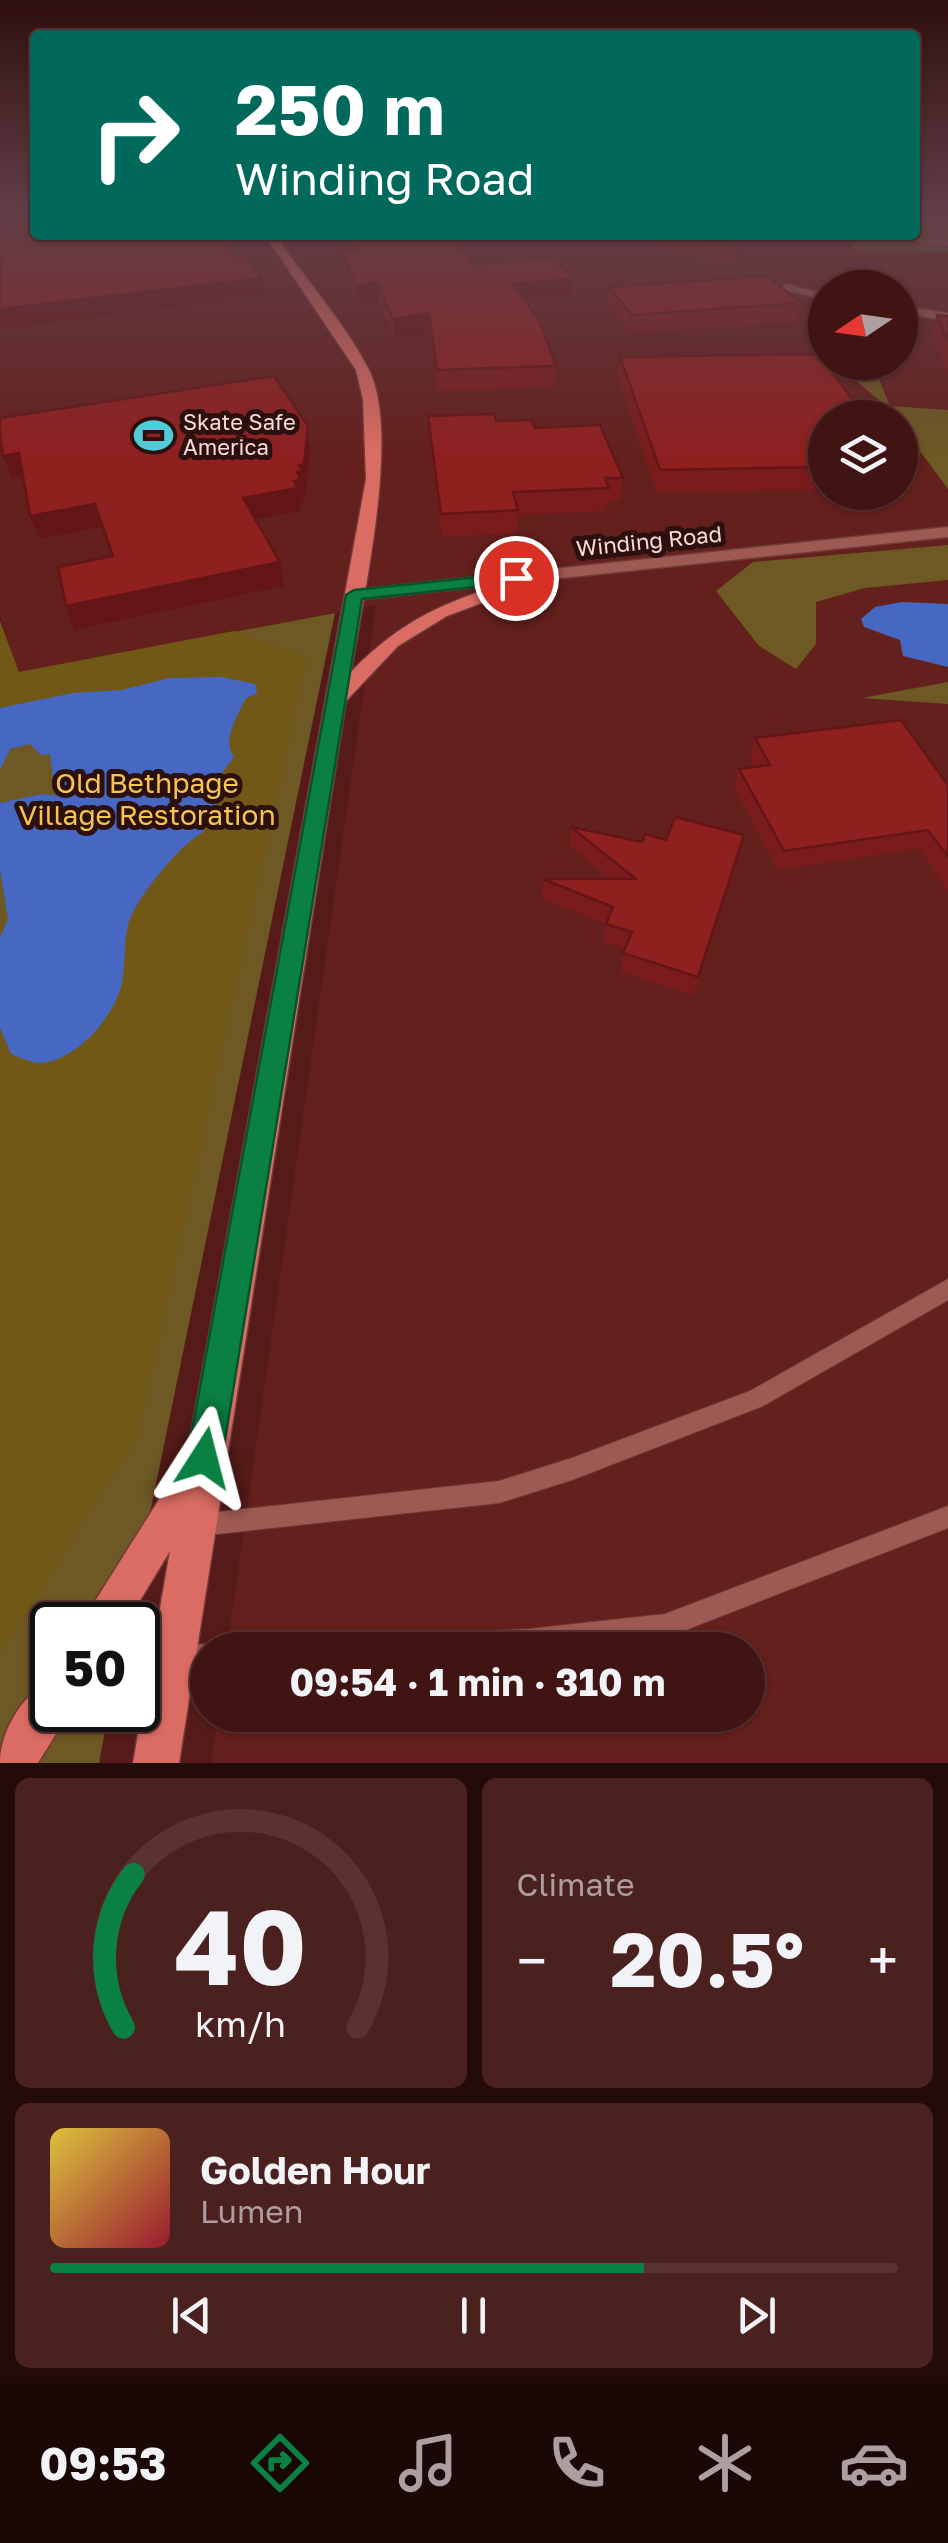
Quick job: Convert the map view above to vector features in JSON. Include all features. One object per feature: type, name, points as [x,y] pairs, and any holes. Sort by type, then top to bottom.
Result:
[{"type":"main road","points":[[191,1632],[194,1526],[204,1458],[374,479],[370,400],[363,370],[310,292]]},
{"type":"main road","points":[[336,699],[391,642],[440,612],[550,574]]},
{"type":"main road","points":[[115,1602],[204,1458]]},
{"type":"main road","points":[[156,1763],[190,1657]]},
{"type":"main road","points":[[11,1763],[32,1732]]},
{"type":"street","points":[[918,313],[948,318]]},
{"type":"street","name":"Winding Road","points":[[354,595],[948,532]]},
{"type":"lane","points":[[194,1526],[499,1492],[756,1399],[948,1289]]},
{"type":"lane","points":[[611,1632],[665,1626],[948,1517]]},
{"type":"shaded area","points":[[0,292],[808,292],[808,380],[918,380],[918,292],[948,292],[948,1763],[211,1763],[216,1732],[765,1732],[765,1632],[230,1632],[376,605],[18,673],[0,616]]},
{"type":"shaded area","points":[[0,621],[19,672],[234,631],[307,658],[138,1435],[0,1654],[0,1028],[11,1054],[60,1056],[97,1030],[122,985],[129,922],[198,823],[219,801],[219,777],[246,686],[212,678],[184,679],[0,708]]},
{"type":"green space","points":[[855,380],[879,380],[887,400],[879,400]]},
{"type":"green space","points":[[918,408],[948,410],[948,489],[918,448]]},
{"type":"green space","points":[[948,545],[948,580],[865,588],[816,602],[816,644],[796,669],[759,646],[716,591],[753,562]]},
{"type":"green space","name":"Old Bethpage Village Restoration","points":[[335,613],[132,1602],[30,1602],[30,1732],[105,1732],[99,1763],[0,1763],[0,676]]},
{"type":"green space","points":[[948,682],[948,704],[862,698]]},
{"type":"water","points":[[902,602],[948,604],[948,667],[903,656],[900,640],[864,627],[861,619],[875,607]]},
{"type":"water","points":[[222,677],[255,684],[257,694],[246,698],[232,728],[229,743],[234,757],[219,777],[220,801],[199,823],[205,831],[172,859],[132,914],[126,933],[121,987],[110,1012],[91,1036],[67,1055],[36,1063],[11,1054],[0,1028],[0,938],[8,919],[0,869],[0,803],[42,794],[60,796],[64,782],[53,780],[50,754],[41,755],[30,744],[10,749],[0,770],[0,708],[73,693],[122,690],[170,678]]},
{"type":"building","points":[[0,292],[141,292],[0,309]]},
{"type":"building","points":[[382,292],[519,292],[540,322],[556,366],[437,370],[429,314],[393,319]]},
{"type":"building","points":[[613,292],[787,292],[800,303],[632,315]]},
{"type":"building","points":[[937,315],[948,316],[948,341]]},
{"type":"building","points":[[808,354],[808,380],[838,380],[852,400],[808,400],[808,467],[660,470],[620,357]]},
{"type":"building","points":[[274,376],[308,426],[304,464],[299,465],[303,471],[297,472],[301,480],[294,481],[298,488],[243,498],[280,562],[66,606],[58,567],[113,556],[95,504],[30,516],[19,453],[3,456],[0,418]]},
{"type":"building","points":[[494,414],[496,421],[532,420],[535,428],[600,425],[623,478],[605,478],[609,488],[513,492],[518,510],[441,514],[428,416]]},
{"type":"building","points":[[901,720],[948,785],[948,857],[928,830],[784,851],[739,769],[770,765],[755,738]]},
{"type":"building","points":[[675,817],[744,835],[698,977],[623,953],[632,932],[606,924],[613,907],[543,879],[636,879],[571,827],[642,842],[645,834],[666,840]]},
{"type":"place","name":"Skate Safe America","points":[[153,435]]},
{"type":"route","points":[[204,1458],[354,595],[516,578]]}]
